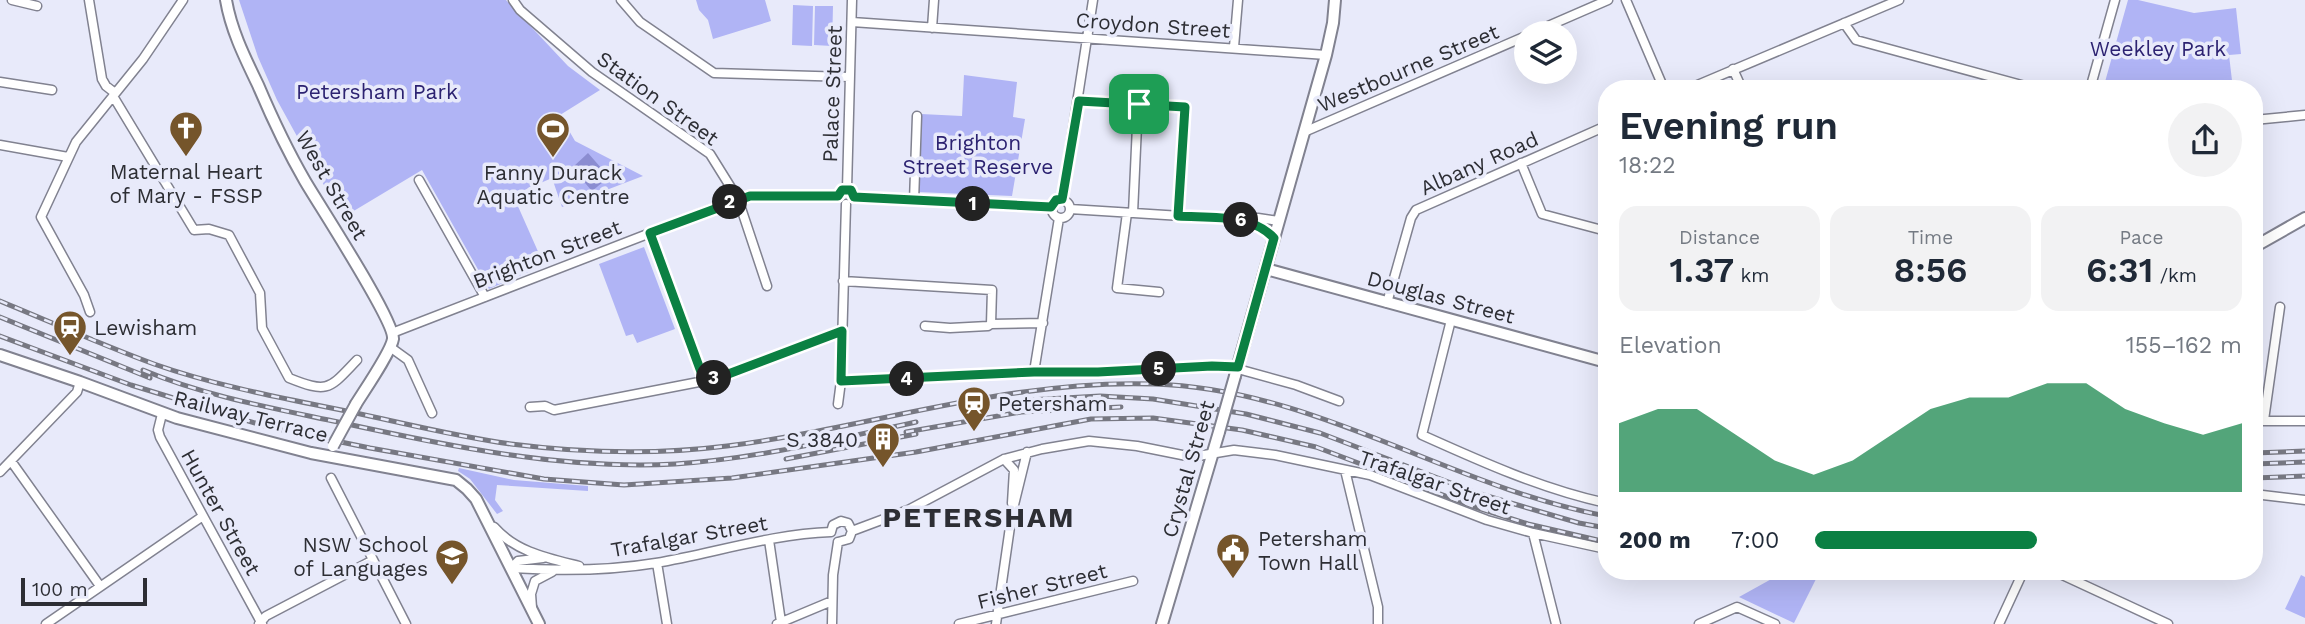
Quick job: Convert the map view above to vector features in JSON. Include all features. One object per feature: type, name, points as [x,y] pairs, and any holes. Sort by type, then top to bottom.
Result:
[{"type":"main road","name":"West Street","points":[[226,0],[230,19],[245,57],[279,133],[378,302],[392,333]]},
{"type":"main road","name":"Crystal Street","points":[[1162,624],[1326,55],[1335,0]]},
{"type":"main road","points":[[2263,242],[2305,218]]},
{"type":"main road","name":"Douglas Street","points":[[1266,269],[1598,360]]},
{"type":"main road","points":[[332,451],[390,347],[392,333]]},
{"type":"main road","name":"Railway Terrace","points":[[0,355],[162,414],[456,480],[467,489],[483,514],[540,624]]},
{"type":"street","points":[[12,0],[37,6]]},
{"type":"street","points":[[89,0],[102,79],[194,230],[209,229],[229,235],[260,293],[262,328],[289,378],[319,388],[327,387],[336,382],[357,360]]},
{"type":"street","points":[[90,312],[84,295],[41,217],[76,142],[143,59],[183,0]]},
{"type":"street","name":"Station Street","points":[[513,0],[520,10],[592,72],[710,153],[737,200],[767,286]]},
{"type":"street","points":[[621,0],[640,22],[714,73],[850,77]]},
{"type":"street","name":"Palace Street","points":[[847,189],[852,0]]},
{"type":"street","points":[[932,28],[934,0]]},
{"type":"street","points":[[1062,199],[1093,0]]},
{"type":"street","points":[[1234,47],[1238,0]]},
{"type":"street","name":"Westbourne Street","points":[[1560,21],[1608,0]]},
{"type":"street","points":[[1626,0],[1660,80]]},
{"type":"street","points":[[1708,80],[1899,0]]},
{"type":"street","points":[[2093,80],[2115,0]]},
{"type":"street","name":"Croydon Street","points":[[852,22],[1326,55]]},
{"type":"street","points":[[1844,23],[1856,40],[2003,80]]},
{"type":"street","name":"Westbourne Street","points":[[1304,132],[1514,41]]},
{"type":"street","points":[[1733,69],[1738,80]]},
{"type":"street","points":[[0,82],[52,90]]},
{"type":"street","points":[[1079,101],[1185,107],[1178,216]]},
{"type":"street","points":[[1139,104],[1130,213],[1116,288],[1159,292]]},
{"type":"street","points":[[2263,119],[2305,114]]},
{"type":"street","points":[[914,201],[917,116]]},
{"type":"street","name":"Albany Road","points":[[1387,303],[1416,210],[1598,129]]},
{"type":"street","points":[[0,145],[68,157]]},
{"type":"street","points":[[1521,163],[1542,214],[1598,229]]},
{"type":"street","points":[[419,180],[485,297]]},
{"type":"street","points":[[847,189],[851,190],[854,197],[851,203],[846,205],[839,201],[838,196],[842,190],[847,189]]},
{"type":"street","name":"Brighton Street","points":[[392,333],[750,196],[838,196]]},
{"type":"street","points":[[854,197],[1051,207]]},
{"type":"street","points":[[1062,199],[1069,204],[1070,209],[1067,216],[1059,218],[1054,215],[1051,207],[1056,200],[1062,199]]},
{"type":"street","points":[[838,404],[846,205]]},
{"type":"street","points":[[1070,209],[1279,221]]},
{"type":"street","points":[[1034,372],[1059,218]]},
{"type":"street","points":[[1245,220],[1265,228],[1274,238]]},
{"type":"street","points":[[650,233],[704,380]]},
{"type":"street","points":[[843,281],[992,290],[991,324]]},
{"type":"street","points":[[2263,399],[2280,307]]},
{"type":"street","points":[[1451,320],[1422,435],[1500,471],[1598,501]]},
{"type":"street","points":[[925,326],[950,328],[1043,323]]},
{"type":"street","points":[[530,407],[545,406],[554,410],[723,376],[842,331]]},
{"type":"street","points":[[390,347],[408,360],[432,413]]},
{"type":"street","points":[[841,381],[1212,366],[1339,401]]},
{"type":"street","points":[[0,472],[76,392],[80,382]]},
{"type":"street","name":"Hunter Street","points":[[162,414],[158,430],[160,437],[261,623]]},
{"type":"street","points":[[2263,421],[2305,421]]},
{"type":"street","name":"Trafalgar Street","points":[[852,531],[908,510],[1004,459],[1089,441],[1137,446],[1192,457],[1245,450],[1370,475],[1455,509],[1532,533],[1598,547]]},
{"type":"street","points":[[1012,513],[1027,452]]},
{"type":"street","points":[[996,624],[1012,513],[1014,470],[1004,459]]},
{"type":"street","points":[[11,461],[100,586]]},
{"type":"street","points":[[1345,470],[1378,607],[1378,624]]},
{"type":"street","points":[[331,478],[407,624]]},
{"type":"street","points":[[2263,495],[2305,500]]},
{"type":"street","points":[[483,514],[504,539],[521,548],[588,569]]},
{"type":"street","points":[[46,624],[203,516]]},
{"type":"street","points":[[841,521],[848,523],[852,531],[849,539],[844,542],[838,542],[831,532],[833,526],[841,521]]},
{"type":"street","name":"Trafalgar Street","points":[[511,568],[558,571],[657,563],[769,540],[831,532]]},
{"type":"street","points":[[1532,533],[1556,624]]},
{"type":"street","points":[[769,540],[779,623],[832,601]]},
{"type":"street","points":[[832,624],[833,575],[838,542]]},
{"type":"street","points":[[511,568],[518,561],[546,558]]},
{"type":"street","points":[[261,623],[266,616],[373,560]]},
{"type":"street","points":[[657,563],[667,624]]},
{"type":"street","points":[[532,610],[531,594],[535,581],[544,574],[558,571]]},
{"type":"street","points":[[1999,624],[2019,580]]},
{"type":"street","points":[[2073,580],[2168,624]]},
{"type":"street","name":"Fisher Street","points":[[959,624],[1133,581]]},
{"type":"street","points":[[1699,624],[1731,607],[1741,608],[1775,624]]},
{"type":"green space","name":"Petersham Park","points":[[239,0],[506,0],[568,66],[600,90],[560,115],[575,141],[643,176],[562,207],[552,178],[513,195],[544,265],[489,289],[422,170],[342,218],[277,100],[258,57]]},
{"type":"green space","points":[[696,0],[765,0],[771,21],[713,39],[708,20],[699,10]]},
{"type":"green space","name":"Weekley Park","points":[[2128,0],[2194,13],[2236,8],[2241,54],[2229,55],[2232,80],[2106,80]]},
{"type":"green space","points":[[793,5],[813,6],[812,46],[792,45]]},
{"type":"green space","points":[[815,6],[833,6],[832,46],[814,45]]},
{"type":"green space","name":"Brighton Street Reserve","points":[[964,75],[1017,82],[1013,117],[1025,119],[1012,196],[917,192],[921,114],[962,116]]},
{"type":"green space","points":[[644,247],[675,329],[637,343],[633,334],[626,336],[599,264]]},
{"type":"green space","points":[[459,468],[514,480],[588,486],[588,491],[497,485],[495,500],[503,511],[497,514],[470,479],[458,471]]},
{"type":"green space","points":[[2301,575],[2305,577],[2305,618],[2285,609]]},
{"type":"green space","points":[[1770,580],[1816,580],[1794,623],[1739,597]]},
{"type":"shaded area","points":[[588,153],[609,177],[592,191],[572,168]]},
{"type":"railway","points":[[0,301],[135,357],[203,379],[433,430],[511,444],[619,452],[700,449],[780,438],[939,406],[1046,389],[1100,384],[1154,384],[1214,390],[1271,403],[1328,420],[1492,484],[1598,514]]},
{"type":"railway","points":[[0,317],[150,378]]},
{"type":"railway","points":[[0,336],[131,385],[268,427],[544,479],[624,485],[732,478],[916,452],[1091,419],[1153,418],[1242,430],[1316,447],[1472,506],[1528,524],[1598,540]]},
{"type":"railway","points":[[143,370],[190,387],[239,400],[379,431],[505,454],[590,463],[675,464],[736,458],[916,422]]},
{"type":"railway","points":[[1029,400],[1100,396],[1153,399],[1246,414],[1320,433],[1477,493],[1598,527]]},
{"type":"railway","points":[[906,432],[1021,412],[1121,407]]},
{"type":"railway","points":[[786,459],[916,434]]},
{"type":"railway","points":[[2263,453],[2305,451]]},
{"type":"railway","points":[[2263,464],[2305,462]]},
{"type":"railway","points":[[2263,478],[2305,476]]},
{"type":"place","name":"Maternal Heart of Mary - FSSP","points":[[186,158]]},
{"type":"place","name":"Fanny Durack Aquatic Centre","points":[[553,159]]},
{"type":"place","name":"Lewisham","points":[[70,357]]},
{"type":"place","name":"Petersham","points":[[974,433]]},
{"type":"place","name":"S 3840","points":[[883,469]]},
{"type":"place","name":"Petersham Town Hall","points":[[1233,580]]},
{"type":"place","name":"NSW School of Languages","points":[[452,586]]},
{"type":"district","name":"PETERSHAM","points":[[979,517]]},
{"type":"route","points":[[1079,101],[1139,104],[1185,107],[1178,216],[1245,220],[1265,228],[1274,238],[1238,367],[1034,372],[841,381],[842,331],[723,376],[704,380],[650,233],[750,196],[838,196],[842,190],[847,189],[851,190],[854,197],[1051,207],[1056,200],[1062,199],[1079,101]]}]
